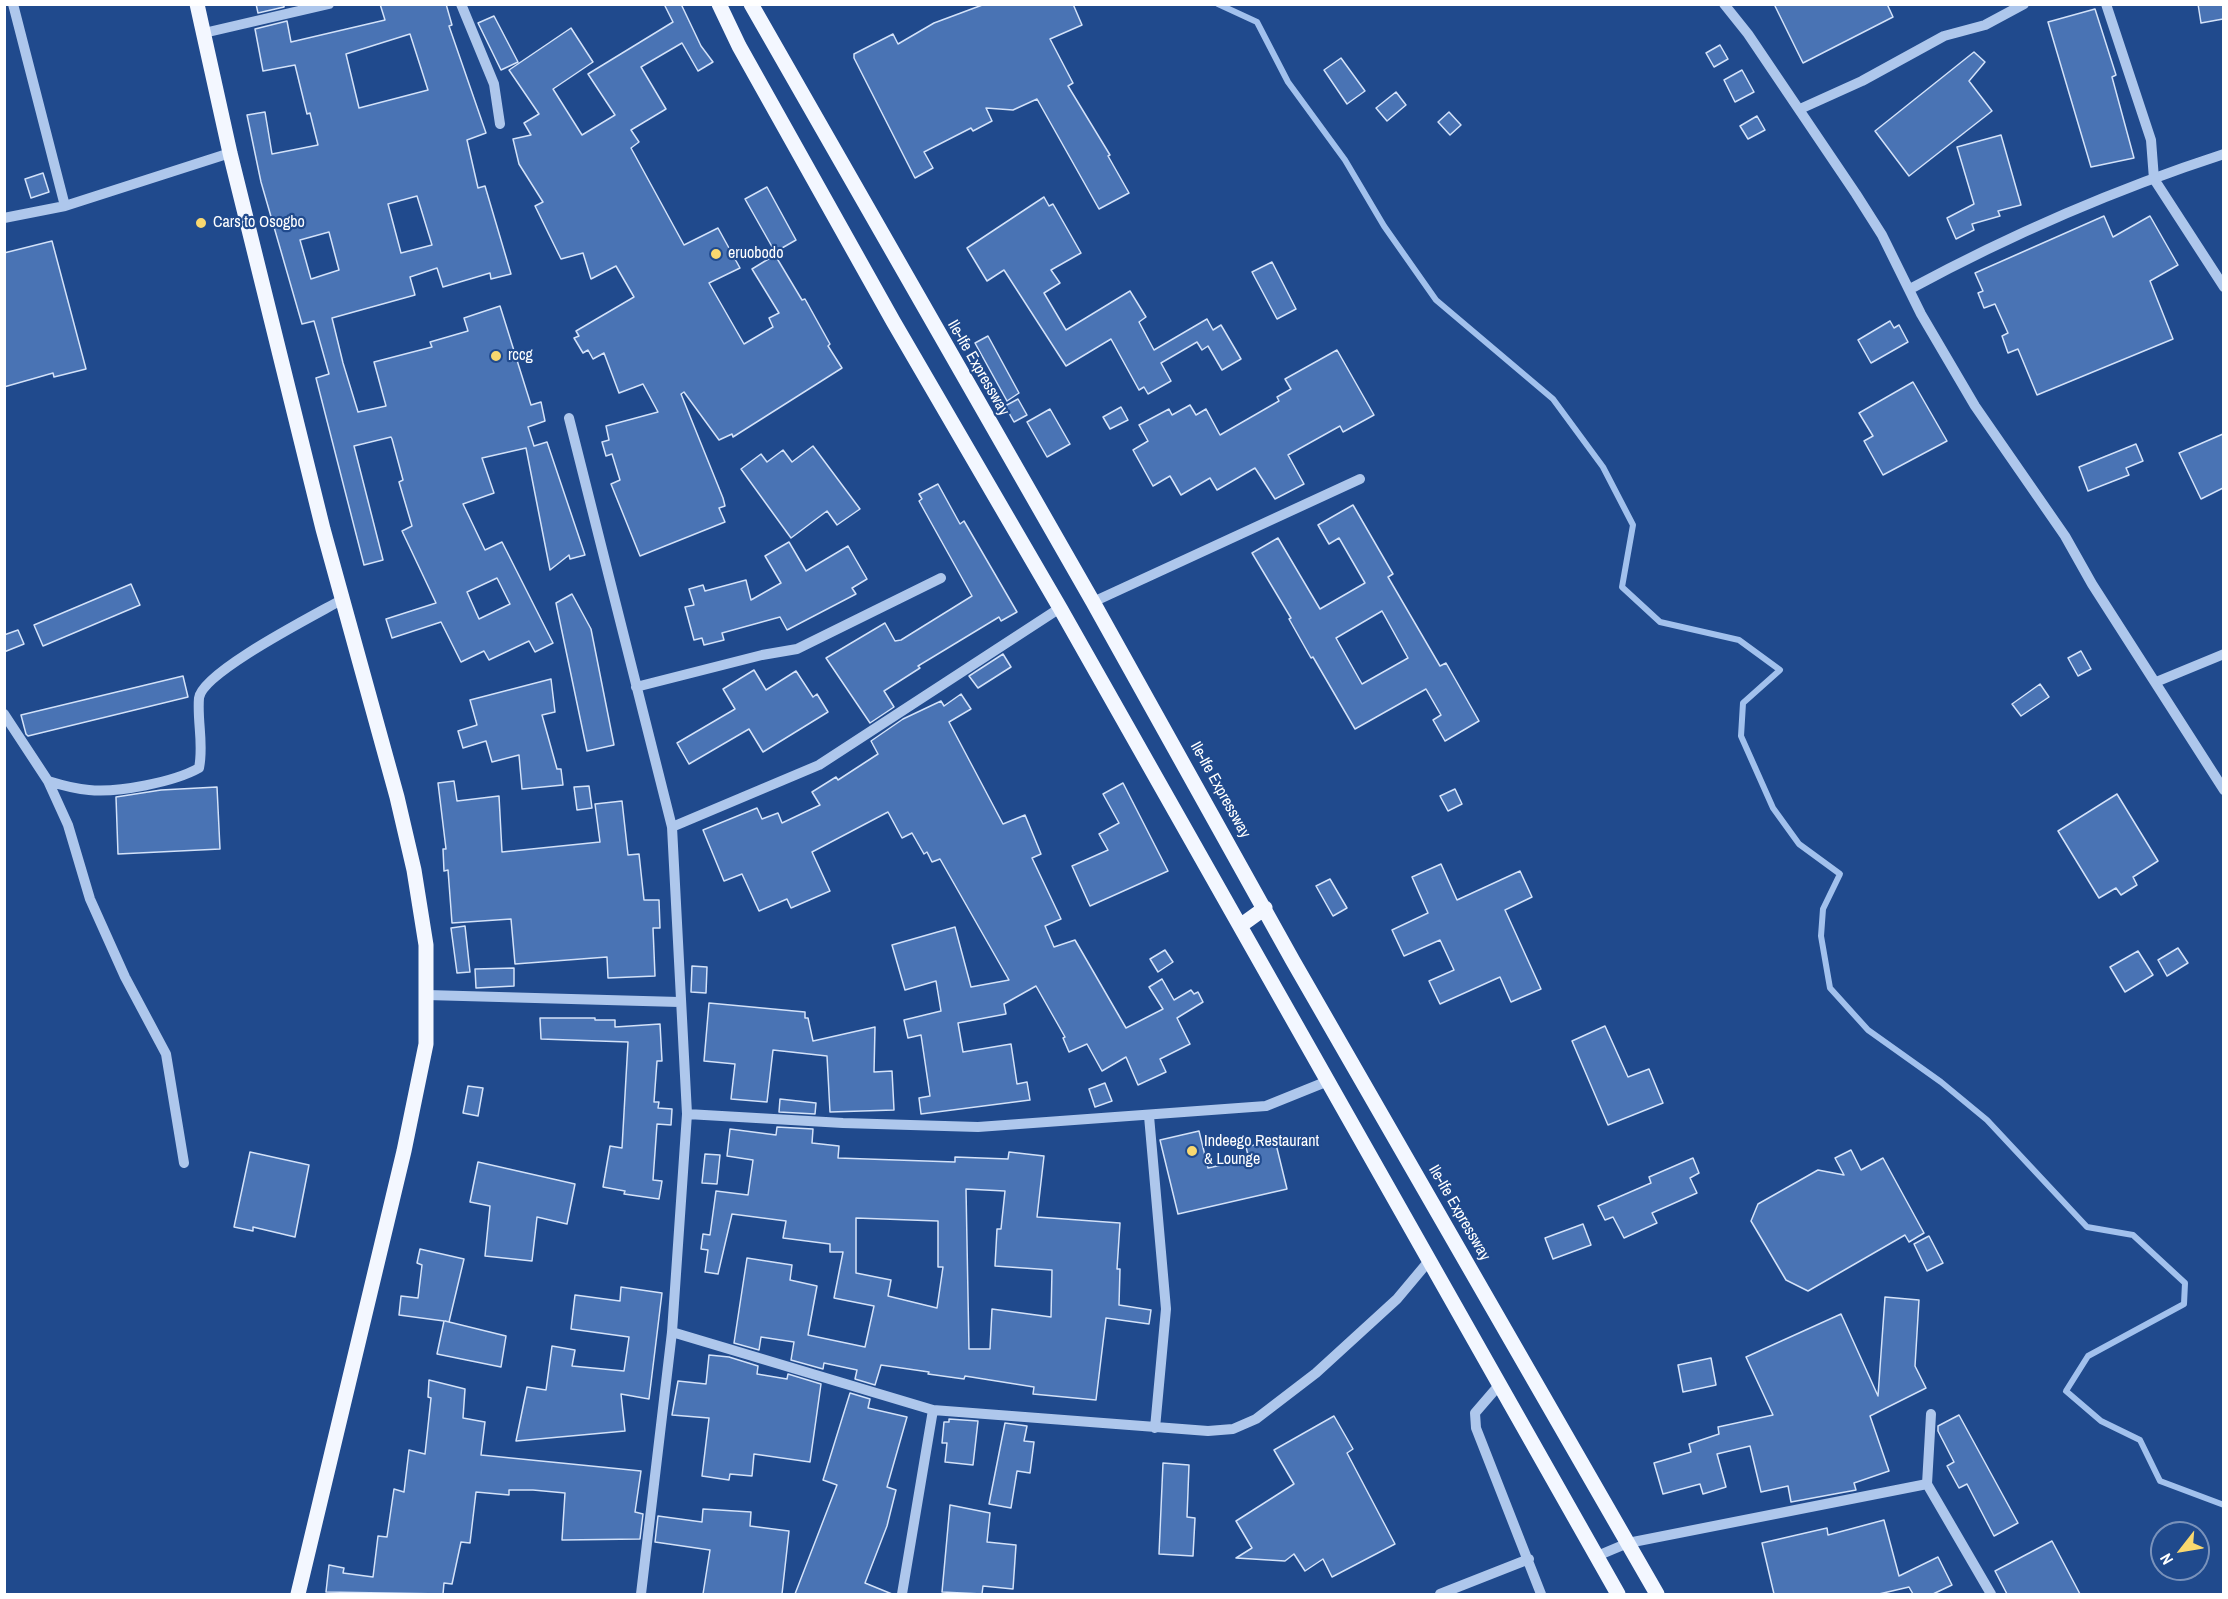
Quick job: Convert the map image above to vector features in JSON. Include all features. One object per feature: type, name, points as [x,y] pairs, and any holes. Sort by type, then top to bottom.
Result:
[{"type":"main road","points":[[197,4],[230,153],[343,599],[397,797],[414,870],[426,945],[428,995],[426,1044],[404,1151],[298,1594]]},
{"type":"main road","points":[[719,4],[739,46],[893,321],[1060,608],[1428,1262],[1500,1384],[1618,1594]]},
{"type":"main road","name":"Ile-Ife Expressway","points":[[751,4],[1094,602],[1293,961],[1657,1594]]},
{"type":"main road","points":[[1240,926],[1265,908]]},
{"type":"street","points":[[13,4],[64,206]]},
{"type":"street","points":[[204,33],[329,4]]},
{"type":"street","points":[[461,4],[494,84],[500,124]]},
{"type":"street","points":[[1724,4],[1748,34],[1800,110],[1882,235],[1938,344],[1975,406],[2065,536],[2092,584],[2221,783]]},
{"type":"street","points":[[1800,110],[1862,81],[1944,36],[1985,25],[2024,4]]},
{"type":"street","points":[[2106,4],[2151,140],[2154,179],[2223,287]]},
{"type":"street","points":[[4,218],[64,206],[230,153]]},
{"type":"street","points":[[1910,288],[1975,255],[2154,179],[2223,154]]},
{"type":"street","points":[[569,418],[672,828],[679,1002],[687,1114],[672,1332],[641,1594]]},
{"type":"street","points":[[1094,602],[1360,479]]},
{"type":"street","points":[[636,687],[762,655],[797,649],[941,578]]},
{"type":"street","points":[[48,781],[88,790],[105,791],[184,776],[199,768],[203,750],[199,696],[208,681],[241,658],[343,599]]},
{"type":"street","points":[[672,828],[819,765],[1060,608]]},
{"type":"street","points":[[2156,682],[2223,654]]},
{"type":"street","points":[[4,714],[48,781],[68,825],[90,899],[125,977],[166,1054],[184,1163]]},
{"type":"street","points":[[428,995],[679,1002]]},
{"type":"street","points":[[687,1114],[843,1124],[978,1127],[1266,1106],[1328,1081]]},
{"type":"street","points":[[1149,1116],[1166,1310],[1155,1428]]},
{"type":"street","points":[[672,1332],[933,1410],[1155,1428],[1233,1429],[1256,1419],[1316,1373],[1397,1299],[1428,1262]]},
{"type":"street","points":[[1500,1384],[1475,1413],[1476,1428],[1541,1594]]},
{"type":"street","points":[[902,1594],[933,1410]]},
{"type":"street","points":[[1931,1414],[1927,1484],[1991,1594]]},
{"type":"street","points":[[1597,1556],[1628,1543],[1927,1484]]},
{"type":"street","points":[[1440,1594],[1529,1559]]},
{"type":"building","points":[[256,4],[284,4],[284,7],[258,13]]},
{"type":"building","points":[[380,4],[446,4],[452,25],[449,26],[486,133],[467,140],[478,188],[485,186],[511,274],[491,279],[490,273],[443,287],[437,268],[410,277],[415,295],[332,318],[358,412],[386,406],[374,362],[432,347],[430,342],[468,331],[464,318],[500,306],[531,405],[541,402],[545,421],[528,427],[534,446],[547,442],[585,555],[570,559],[569,555],[550,570],[526,448],[482,458],[494,493],[463,504],[485,550],[502,542],[553,643],[535,652],[529,641],[489,660],[484,651],[461,662],[441,622],[392,638],[386,619],[436,603],[402,531],[412,526],[399,482],[403,480],[392,439],[391,437],[354,446],[383,560],[364,565],[316,378],[329,374],[314,321],[302,324],[261,182],[247,115],[265,112],[272,154],[318,145],[310,113],[307,114],[295,65],[263,71],[255,29],[287,21],[291,42],[385,20]],"holes":[[[410,34],[428,90],[359,108],[346,54]],[[417,196],[432,245],[401,253],[388,204]],[[329,232],[339,270],[311,279],[300,240]],[[497,578],[510,604],[479,619],[467,592]]]},
{"type":"building","points":[[664,4],[681,4],[701,46],[713,62],[698,71],[682,43],[641,67],[666,109],[631,130],[639,142],[631,148],[684,245],[718,228],[740,268],[709,283],[744,344],[773,327],[769,318],[779,313],[752,269],[775,255],[802,300],[805,299],[830,344],[828,346],[842,368],[733,437],[732,434],[719,440],[684,392],[681,394],[723,498],[725,506],[719,508],[725,522],[640,556],[611,484],[620,480],[612,454],[606,456],[602,442],[609,440],[606,426],[658,412],[643,384],[619,393],[604,353],[593,359],[588,350],[583,353],[574,338],[579,336],[576,331],[634,297],[616,266],[591,279],[583,253],[561,259],[535,206],[543,202],[519,164],[513,139],[531,135],[524,123],[539,114],[509,70],[571,28],[593,62],[553,89],[582,135],[615,115],[588,74],[673,22]]},
{"type":"building","points":[[985,4],[1073,4],[1082,25],[1050,39],[1073,83],[1068,86],[1110,155],[1108,156],[1129,193],[1099,209],[1037,99],[1013,110],[986,108],[992,121],[973,131],[971,128],[924,152],[933,168],[915,178],[854,54],[893,34],[898,44],[934,23]]},
{"type":"building","points":[[1774,4],[1887,4],[1893,17],[1803,63]]},
{"type":"building","points":[[2198,4],[2223,4],[2223,19],[2201,23]]},
{"type":"building","points":[[2095,9],[2116,75],[2112,77],[2134,158],[2091,167],[2048,22]]},
{"type":"building","points":[[494,16],[518,62],[501,70],[478,23]]},
{"type":"building","points":[[1720,45],[1728,59],[1714,67],[1706,53]]},
{"type":"building","points":[[1974,52],[1985,62],[1969,81],[1992,111],[1909,176],[1875,131]]},
{"type":"building","points":[[1341,58],[1365,91],[1347,104],[1324,70]]},
{"type":"building","points":[[1742,70],[1754,92],[1735,102],[1724,80]]},
{"type":"building","points":[[1396,92],[1406,105],[1387,121],[1376,108]]},
{"type":"building","points":[[1449,112],[1461,125],[1450,135],[1438,122]]},
{"type":"building","points":[[1757,116],[1765,130],[1748,139],[1740,126]]},
{"type":"building","points":[[2001,135],[2021,205],[1998,211],[2000,216],[1972,224],[1974,230],[1956,239],[1947,218],[1974,204],[1957,147]]},
{"type":"building","points":[[43,173],[49,192],[31,198],[25,179]]},
{"type":"building","points":[[767,187],[796,240],[775,252],[745,199]]},
{"type":"building","points":[[1044,197],[1049,206],[1053,204],[1081,253],[1051,270],[1060,283],[1044,293],[1066,330],[1130,291],[1146,317],[1139,322],[1154,350],[1207,319],[1213,330],[1221,325],[1241,359],[1222,370],[1208,346],[1202,350],[1197,342],[1161,363],[1171,381],[1148,394],[1144,387],[1139,390],[1111,339],[1066,366],[1004,270],[987,281],[967,248]]},
{"type":"building","points":[[2104,216],[2113,237],[2150,216],[2178,265],[2150,281],[2173,339],[2037,395],[2018,349],[2008,353],[2002,336],[2008,333],[1995,304],[1984,308],[1978,293],[1983,291],[1975,273]]},
{"type":"building","points":[[52,241],[86,369],[54,377],[53,373],[4,387],[4,253]]},
{"type":"building","points":[[1272,262],[1296,309],[1277,319],[1252,272]]},
{"type":"building","points":[[1890,321],[1894,328],[1899,325],[1908,342],[1871,363],[1858,340]]},
{"type":"building","points":[[988,336],[1019,393],[1007,401],[975,343]]},
{"type":"building","points":[[1337,350],[1374,415],[1343,432],[1340,426],[1288,455],[1304,484],[1275,499],[1255,468],[1217,490],[1210,478],[1181,495],[1170,476],[1153,486],[1133,450],[1148,441],[1139,425],[1169,409],[1172,415],[1190,405],[1196,415],[1206,409],[1220,435],[1279,401],[1277,397],[1291,389],[1285,379]]},
{"type":"building","points":[[1913,382],[1947,441],[1883,475],[1864,441],[1873,436],[1859,413]]},
{"type":"building","points":[[1018,399],[1027,415],[1014,422],[1005,406]]},
{"type":"building","points":[[1121,407],[1128,420],[1110,429],[1103,417]]},
{"type":"building","points":[[1050,409],[1070,444],[1047,457],[1027,422]]},
{"type":"building","points":[[2223,434],[2223,488],[2201,499],[2179,453]]},
{"type":"building","points":[[2136,444],[2143,461],[2126,468],[2129,475],[2088,491],[2079,467]]},
{"type":"building","points":[[813,446],[860,509],[837,525],[827,511],[791,538],[741,469],[761,454],[767,462],[783,450],[792,462]]},
{"type":"building","points":[[938,484],[960,524],[964,521],[1017,612],[1001,621],[999,617],[918,666],[920,668],[884,691],[894,707],[870,723],[826,658],[885,623],[895,641],[901,640],[972,596],[919,501],[922,499],[919,494]]},
{"type":"building","points":[[1353,505],[1393,574],[1388,577],[1440,666],[1446,663],[1479,721],[1445,741],[1433,720],[1441,715],[1426,689],[1355,729],[1313,657],[1311,658],[1289,619],[1291,618],[1252,553],[1278,538],[1320,609],[1365,583],[1339,538],[1329,544],[1318,525]],"holes":[[[1382,611],[1408,658],[1362,684],[1336,638]]]},
{"type":"building","points":[[789,542],[806,571],[848,546],[867,579],[852,588],[856,594],[787,630],[780,617],[722,633],[724,640],[704,645],[702,638],[694,640],[685,607],[694,605],[689,589],[703,585],[705,591],[746,580],[751,600],[781,583],[765,556]]},
{"type":"building","points":[[131,584],[140,605],[43,646],[34,625]]},
{"type":"building","points":[[572,594],[591,629],[614,745],[587,751],[556,603]]},
{"type":"building","points":[[18,630],[24,644],[4,652],[4,635]]},
{"type":"building","points":[[2081,651],[2091,669],[2078,676],[2068,658]]},
{"type":"building","points":[[1003,654],[1011,667],[978,688],[969,676]]},
{"type":"building","points":[[754,670],[766,690],[796,671],[813,697],[817,694],[828,712],[763,752],[749,729],[689,764],[677,743],[735,709],[723,689]]},
{"type":"building","points":[[183,676],[188,697],[28,736],[26,734],[21,715]]},
{"type":"building","points":[[551,679],[555,712],[542,715],[557,769],[561,769],[563,785],[522,789],[519,755],[492,762],[486,741],[463,748],[458,731],[477,725],[470,700]]},
{"type":"building","points":[[2040,684],[2049,697],[2021,716],[2012,704]]},
{"type":"building","points":[[961,694],[971,709],[949,722],[1003,824],[1025,815],[1041,854],[1032,858],[1061,919],[1045,926],[1054,947],[1075,940],[1126,1028],[1163,1009],[1149,987],[1162,979],[1174,1000],[1191,990],[1194,994],[1198,992],[1203,1002],[1177,1018],[1190,1044],[1160,1059],[1166,1072],[1138,1085],[1126,1057],[1102,1071],[1087,1044],[1069,1052],[1063,1038],[1065,1037],[1036,986],[1004,1004],[1006,1014],[958,1023],[963,1052],[1011,1044],[1017,1084],[1027,1082],[1030,1100],[921,1114],[919,1098],[930,1096],[921,1035],[908,1038],[904,1020],[941,1011],[936,981],[905,990],[892,945],[955,927],[971,987],[1009,980],[940,859],[932,862],[927,852],[924,854],[912,833],[902,838],[888,812],[812,852],[830,891],[791,908],[787,899],[759,911],[742,874],[724,881],[703,830],[757,808],[762,819],[778,813],[782,823],[820,805],[812,792],[836,777],[838,780],[878,754],[871,741],[903,719],[941,701],[944,706]]},
{"type":"building","points":[[454,781],[457,801],[499,796],[502,852],[600,842],[595,804],[622,801],[628,855],[639,854],[644,900],[659,900],[660,928],[653,928],[655,976],[608,978],[607,957],[515,964],[511,919],[452,923],[448,870],[444,871],[443,849],[446,849],[438,783]]},
{"type":"building","points":[[1123,783],[1168,871],[1090,906],[1072,866],[1108,850],[1099,834],[1119,823],[1103,794]]},
{"type":"building","points":[[589,786],[592,808],[577,810],[574,787]]},
{"type":"building","points":[[217,787],[220,849],[118,854],[116,797],[161,790]]},
{"type":"building","points":[[1455,789],[1462,804],[1448,811],[1440,796]]},
{"type":"building","points":[[2117,794],[2158,861],[2133,877],[2137,885],[2121,895],[2116,888],[2099,898],[2058,831]]},
{"type":"building","points":[[1441,864],[1457,900],[1520,871],[1532,897],[1505,910],[1541,989],[1511,1002],[1500,977],[1440,1004],[1429,981],[1454,970],[1440,940],[1404,956],[1392,930],[1428,913],[1412,877]]},
{"type":"building","points":[[1330,879],[1347,908],[1333,916],[1316,886]]},
{"type":"building","points":[[465,926],[470,972],[457,973],[451,928]]},
{"type":"building","points":[[2178,948],[2188,963],[2167,976],[2158,960]]},
{"type":"building","points":[[1165,950],[1173,962],[1158,972],[1150,959]]},
{"type":"building","points":[[2138,951],[2153,975],[2125,992],[2110,967]]},
{"type":"building","points":[[692,966],[707,967],[706,993],[691,992]]},
{"type":"building","points":[[514,968],[514,986],[476,988],[475,969]]},
{"type":"building","points":[[709,1003],[805,1012],[813,1041],[875,1027],[874,1072],[892,1071],[894,1110],[830,1112],[827,1056],[773,1050],[767,1102],[731,1099],[735,1064],[704,1061]]},
{"type":"building","points":[[540,1018],[615,1020],[615,1027],[660,1024],[662,1061],[657,1061],[654,1102],[659,1102],[658,1108],[672,1109],[671,1125],[657,1124],[653,1180],[662,1181],[659,1199],[624,1194],[625,1191],[603,1187],[610,1146],[622,1148],[628,1042],[541,1039]]},
{"type":"building","points":[[1605,1026],[1628,1077],[1649,1069],[1663,1103],[1608,1125],[1572,1041]]},
{"type":"building","points":[[1105,1083],[1112,1101],[1095,1107],[1089,1089]]},
{"type":"building","points":[[468,1086],[483,1088],[478,1116],[463,1113]]},
{"type":"building","points":[[780,1099],[816,1103],[815,1114],[779,1112]]},
{"type":"building","points":[[777,1127],[813,1129],[812,1143],[839,1146],[838,1158],[955,1162],[955,1157],[1008,1159],[1009,1152],[1044,1156],[1037,1217],[1120,1223],[1117,1269],[1120,1269],[1119,1305],[1151,1310],[1149,1324],[1106,1318],[1096,1400],[1033,1394],[1034,1387],[965,1376],[964,1379],[928,1374],[929,1372],[881,1365],[875,1385],[855,1379],[857,1370],[824,1363],[823,1369],[791,1360],[794,1342],[761,1337],[759,1350],[734,1343],[747,1258],[792,1265],[790,1280],[817,1286],[808,1335],[865,1347],[874,1306],[834,1298],[843,1252],[830,1252],[830,1244],[783,1238],[786,1221],[732,1214],[718,1274],[705,1272],[708,1250],[701,1249],[703,1234],[710,1235],[716,1191],[748,1195],[753,1160],[727,1156],[730,1129],[776,1135]],"holes":[[[966,1189],[1005,1191],[1001,1229],[997,1229],[995,1266],[1052,1270],[1051,1317],[992,1309],[990,1349],[969,1349]],[[856,1218],[938,1221],[938,1267],[943,1267],[937,1308],[888,1296],[891,1280],[856,1273]]]},
{"type":"building","points":[[1199,1131],[1208,1168],[1249,1159],[1246,1147],[1275,1140],[1287,1189],[1178,1214],[1160,1140]]},
{"type":"building","points":[[1851,1150],[1861,1170],[1883,1158],[1924,1233],[1909,1242],[1905,1235],[1808,1291],[1786,1280],[1751,1221],[1758,1204],[1818,1170],[1844,1175],[1835,1158]]},
{"type":"building","points":[[250,1152],[309,1165],[295,1237],[253,1227],[253,1231],[234,1227]]},
{"type":"building","points":[[705,1154],[720,1155],[717,1184],[702,1183]]},
{"type":"building","points":[[1693,1158],[1699,1173],[1690,1178],[1697,1193],[1652,1213],[1657,1223],[1624,1238],[1613,1217],[1605,1220],[1598,1206],[1651,1183],[1649,1177]]},
{"type":"building","points":[[478,1162],[575,1184],[567,1224],[537,1217],[532,1261],[485,1256],[490,1206],[470,1202]]},
{"type":"building","points":[[1583,1224],[1591,1245],[1553,1259],[1545,1238]]},
{"type":"building","points":[[1929,1236],[1943,1263],[1927,1271],[1914,1244]]},
{"type":"building","points":[[420,1249],[464,1259],[449,1322],[506,1336],[501,1367],[437,1354],[444,1321],[399,1315],[401,1296],[418,1298],[422,1265],[417,1263]]},
{"type":"building","points":[[621,1287],[662,1293],[649,1399],[621,1394],[625,1431],[516,1441],[527,1387],[546,1390],[552,1346],[575,1350],[572,1366],[624,1371],[629,1337],[571,1329],[575,1295],[620,1301]]},
{"type":"building","points":[[1885,1297],[1919,1300],[1915,1366],[1926,1388],[1870,1416],[1889,1471],[1854,1483],[1856,1490],[1791,1502],[1788,1486],[1761,1492],[1750,1446],[1717,1454],[1726,1487],[1703,1494],[1700,1484],[1663,1494],[1654,1463],[1691,1452],[1689,1444],[1719,1434],[1718,1427],[1773,1415],[1746,1357],[1841,1314],[1878,1396]]},
{"type":"building","points":[[709,1355],[729,1357],[758,1366],[757,1374],[787,1379],[788,1374],[821,1384],[810,1462],[754,1454],[752,1476],[730,1474],[729,1480],[702,1476],[709,1418],[672,1415],[678,1381],[706,1384]]},
{"type":"building","points":[[1711,1358],[1716,1385],[1683,1392],[1678,1365]]},
{"type":"building","points":[[429,1380],[465,1389],[463,1418],[485,1422],[481,1455],[641,1471],[635,1512],[643,1514],[640,1539],[562,1540],[565,1493],[533,1490],[509,1490],[509,1495],[476,1492],[470,1543],[461,1542],[452,1584],[444,1583],[443,1594],[326,1592],[329,1565],[344,1568],[343,1573],[373,1577],[378,1536],[387,1537],[394,1489],[404,1492],[409,1450],[425,1454],[431,1398],[428,1397]]},
{"type":"building","points":[[850,1393],[870,1399],[868,1408],[907,1417],[887,1487],[896,1490],[887,1526],[865,1583],[892,1594],[795,1594],[837,1485],[823,1480]]},
{"type":"building","points":[[1959,1415],[2018,1523],[1994,1536],[1967,1484],[1959,1488],[1947,1466],[1954,1462],[1938,1431],[1938,1426]]},
{"type":"building","points":[[1334,1416],[1353,1449],[1347,1453],[1395,1544],[1332,1577],[1323,1559],[1305,1571],[1294,1554],[1285,1561],[1236,1558],[1252,1548],[1236,1521],[1294,1484],[1274,1450]]},
{"type":"building","points":[[949,1419],[978,1421],[973,1465],[945,1462],[947,1443],[942,1443],[944,1422],[949,1422]]},
{"type":"building","points":[[1005,1423],[1027,1426],[1024,1441],[1034,1442],[1030,1473],[1017,1471],[1011,1508],[989,1504]]},
{"type":"building","points":[[1163,1463],[1189,1465],[1187,1517],[1195,1518],[1193,1556],[1159,1554]]},
{"type":"building","points":[[950,1505],[990,1513],[987,1542],[1016,1545],[1013,1589],[983,1586],[982,1594],[942,1592]]},
{"type":"building","points":[[703,1509],[751,1512],[750,1526],[789,1531],[782,1594],[703,1594],[710,1550],[655,1542],[658,1516],[702,1522]]},
{"type":"building","points":[[1884,1520],[1899,1576],[1938,1557],[1952,1585],[1933,1594],[1913,1594],[1909,1587],[1879,1594],[1774,1594],[1762,1543],[1827,1528],[1828,1535]]},
{"type":"building","points":[[2052,1541],[2080,1594],[2007,1594],[1995,1571]]},
{"type":"waterway","points":[[1218,4],[1257,22],[1288,82],[1345,160],[1384,226],[1436,300],[1553,399],[1603,467],[1633,525],[1622,587],[1660,622],[1739,640],[1780,670],[1743,703],[1741,736],[1773,808],[1799,844],[1840,874],[1823,909],[1821,936],[1830,988],[1868,1030],[1941,1082],[1987,1120],[2087,1227],[2133,1235],[2185,1283],[2184,1304],[2088,1356],[2066,1391],[2101,1421],[2140,1440],[2160,1481],[2224,1505]]},
{"type":"place","name":"Cars to Osogbo","points":[[201,223]]},
{"type":"place","name":"eruobodo","points":[[716,254]]},
{"type":"place","name":"rccg","points":[[496,356]]},
{"type":"place","name":"Indeego Restaurant & Lounge","points":[[1192,1151]]}]
